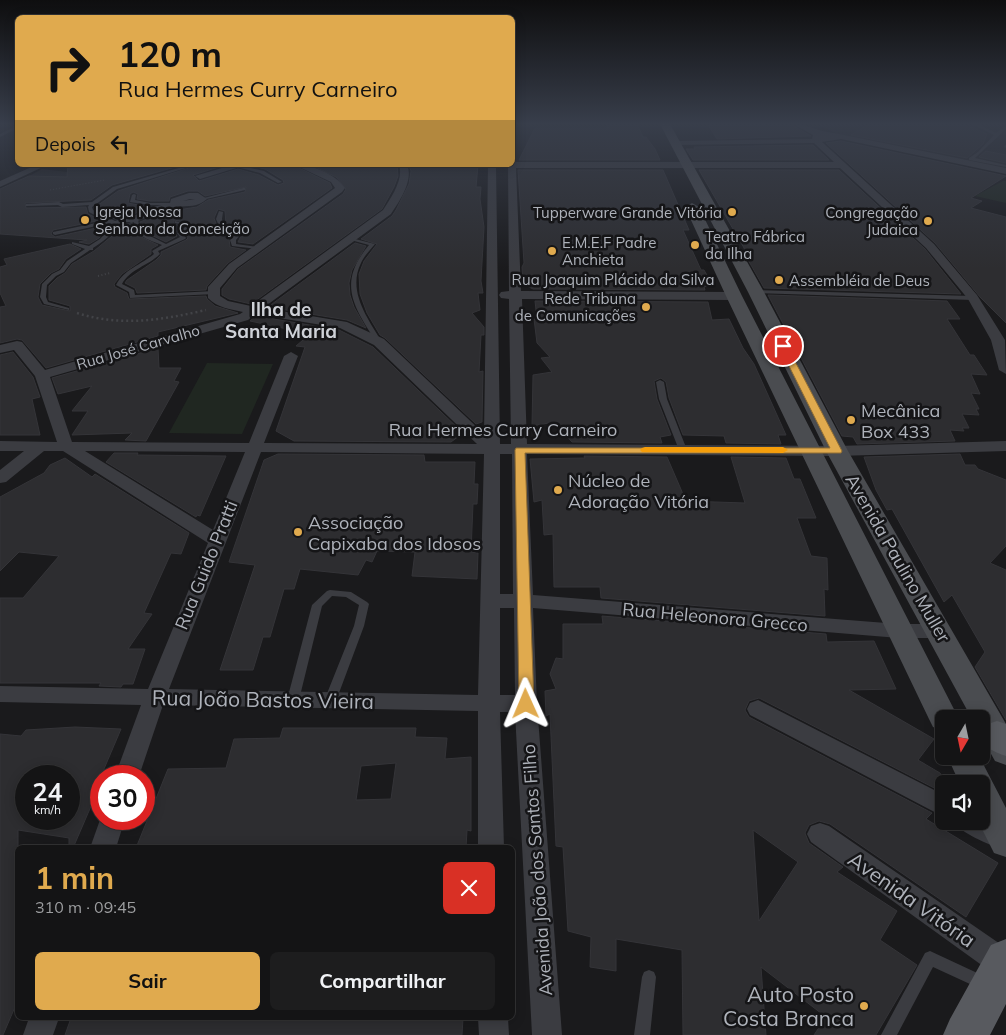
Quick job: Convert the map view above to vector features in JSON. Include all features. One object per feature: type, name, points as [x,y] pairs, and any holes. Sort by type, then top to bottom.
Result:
[{"type":"main road","name":"Avenida Paulino Muller","points":[[678,172],[683,187],[734,296],[940,710]]},
{"type":"main road","name":"Avenida Paulino Muller","points":[[682,172],[756,292],[837,451],[1003,743]]},
{"type":"main road","points":[[750,327],[775,330]]},
{"type":"main road","points":[[767,362],[791,362]]},
{"type":"main road","points":[[990,811],[1005,841]]},
{"type":"main road","points":[[966,1035],[1001,970]]},
{"type":"street","points":[[0,177],[12,172]]},
{"type":"street","points":[[0,184],[26,172]]},
{"type":"street","points":[[200,176],[213,172]]},
{"type":"street","points":[[131,220],[152,210],[176,204],[174,201],[179,198],[204,192],[228,172]]},
{"type":"street","points":[[316,172],[334,180],[340,188],[339,190],[256,248],[222,276],[214,287],[214,298],[224,304],[343,325],[379,342],[492,450]]},
{"type":"street","name":"Rua José Carvalho","points":[[42,375],[244,318],[349,238],[387,212],[399,193],[404,172]]},
{"type":"street","points":[[491,845],[489,704],[493,172]]},
{"type":"street","name":"Avenida João dos Santos Filho","points":[[512,172],[526,704],[547,1035]]},
{"type":"street","points":[[852,172],[930,246],[973,298],[998,340],[1006,370]]},
{"type":"street","points":[[985,172],[1006,177]]},
{"type":"street","name":"Rua Joaquim Plácido da Silva","points":[[492,295],[734,296]]},
{"type":"street","points":[[0,349],[17,346],[42,375],[66,446],[216,540]]},
{"type":"street","name":"Rua Guido Pratti","points":[[131,765],[155,697],[216,540],[291,356]]},
{"type":"street","name":"Rua Hermes Curry Carneiro","points":[[0,446],[837,451],[1006,446]]},
{"type":"street","points":[[0,478],[40,446]]},
{"type":"street","name":"Rua Heleonora Grecco","points":[[490,601],[900,631],[939,631]]},
{"type":"street","name":"Rua João Bastos Vieira","points":[[4,699],[155,697],[526,704]]},
{"type":"street","points":[[758,709],[935,802]]},
{"type":"street","points":[[104,845],[109,830]]},
{"type":"street","points":[[986,830],[1005,841]]},
{"type":"street","name":"Avenida Vitória","points":[[820,834],[1001,970]]},
{"type":"street","points":[[38,1035],[43,1020]]},
{"type":"street","points":[[493,1020],[494,1035]]},
{"type":"lane","points":[[28,205],[59,203],[62,206],[92,203],[115,188],[168,172]]},
{"type":"lane","points":[[263,172],[280,182]]},
{"type":"lane","points":[[204,192],[243,189]]},
{"type":"lane","points":[[134,195],[132,201],[150,204],[176,204]]},
{"type":"lane","points":[[67,309],[46,303],[43,297],[44,285],[54,275],[62,272],[69,262],[102,240],[116,226],[113,222],[91,211],[92,203]]},
{"type":"lane","points":[[221,212],[219,219],[222,227],[240,231],[233,240],[234,245],[256,248]]},
{"type":"lane","points":[[55,234],[131,220],[136,221],[137,229],[140,232],[167,246]]},
{"type":"lane","points":[[177,222],[190,227],[180,233],[183,238],[155,251],[157,254],[147,263],[127,273],[119,285],[132,291],[132,297],[214,293]]},
{"type":"lane","points":[[349,238],[372,244],[358,264],[353,282],[355,299],[379,342]]},
{"type":"lane","points":[[74,243],[91,249]]},
{"type":"lane","points":[[756,292],[973,298]]},
{"type":"lane","points":[[660,382],[664,399],[683,450]]},
{"type":"lane","points":[[294,700],[317,605],[330,593],[348,594],[364,604],[359,626],[330,701]]},
{"type":"lane","points":[[889,1035],[930,958],[1001,970]]},
{"type":"lane","points":[[642,1035],[648,977]]},
{"type":"path","points":[[60,189],[105,180]]},
{"type":"path","points":[[67,309],[106,321],[140,321],[180,316],[224,304]]},
{"type":"shaded area","points":[[36,172],[70,172],[102,176],[0,192]]},
{"type":"shaded area","points":[[1006,181],[1006,203],[975,196]]},
{"type":"shaded area","points":[[207,363],[273,364],[242,434],[169,433]]},
{"type":"building","points":[[67,172],[156,172],[112,185],[91,200],[25,203],[26,208],[86,207],[88,214],[101,220],[53,230],[51,234],[55,237],[110,225],[99,238],[89,244],[79,242],[87,240],[0,234],[0,189],[29,176],[67,177]]},
{"type":"building","points":[[176,172],[202,172],[193,175],[199,181],[227,172],[250,172],[278,185],[284,183],[283,180],[270,172],[308,172],[330,183],[332,188],[253,244],[238,242],[244,230],[226,224],[225,211],[218,209],[214,218],[218,229],[234,233],[229,239],[230,247],[246,250],[228,263],[207,286],[206,290],[137,293],[135,288],[125,283],[127,280],[156,260],[161,255],[161,252],[186,240],[188,238],[186,234],[196,226],[174,220],[174,224],[183,227],[175,233],[177,236],[166,242],[143,231],[140,222],[165,212],[197,207],[208,200],[245,192],[246,187],[205,196],[198,191],[188,191],[170,197],[169,201],[137,199],[138,194],[133,192],[130,194],[128,203],[148,207],[128,217],[115,219],[94,208],[118,191]]},
{"type":"building","points":[[326,172],[398,172],[398,176],[382,209],[251,304],[229,299],[222,295],[222,289],[238,269],[343,194],[346,189],[336,177]]},
{"type":"building","points":[[411,172],[477,172],[476,187],[481,187],[480,199],[484,227],[481,281],[483,293],[478,293],[480,310],[472,313],[484,327],[484,335],[481,335],[479,372],[483,371],[482,422],[476,424],[380,335],[367,313],[360,294],[359,274],[364,261],[377,244],[361,239],[392,216],[409,184]]},
{"type":"building","points":[[518,172],[664,172],[689,230],[683,230],[701,270],[704,270],[712,284],[704,287],[705,290],[533,289],[523,284],[522,267],[524,263]]},
{"type":"building","points":[[700,172],[842,172],[925,249],[961,294],[764,288],[747,258],[744,248]]},
{"type":"building","points":[[858,172],[989,172],[1006,176],[971,198],[982,201],[971,208],[1006,217],[1006,323],[980,297],[935,243]]},
{"type":"building","points":[[133,224],[139,236],[158,245],[151,249],[151,254],[122,274],[114,284],[115,287],[127,293],[129,299],[206,296],[215,306],[238,313],[158,332],[158,336],[46,368],[22,340],[17,339],[0,343],[0,307],[6,306],[0,293],[0,267],[7,265],[4,259],[70,244],[81,249],[66,259],[59,269],[51,273],[40,284],[38,297],[42,305],[70,311],[70,306],[49,300],[49,286],[65,273],[72,264],[94,251],[112,236],[119,226]]},
{"type":"building","points":[[355,243],[366,246],[352,270],[349,283],[350,295],[354,307],[366,328],[347,320],[268,307]]},
{"type":"building","points":[[768,295],[947,301],[960,319],[947,319],[970,355],[974,355],[987,375],[971,374],[980,394],[971,393],[979,409],[976,409],[979,415],[962,414],[969,428],[962,428],[964,431],[950,430],[955,441],[857,444],[853,437],[842,436]]},
{"type":"building","points":[[535,301],[708,302],[712,320],[729,319],[743,348],[754,364],[786,435],[778,435],[781,444],[726,443],[724,436],[683,435],[669,398],[666,382],[661,378],[654,381],[657,399],[671,435],[660,437],[662,443],[572,442],[554,422],[532,426],[533,375],[552,372],[541,358],[550,357],[537,343],[534,319],[537,319]]},
{"type":"building","points":[[256,316],[339,330],[373,347],[463,433],[451,442],[294,441],[276,431],[305,347],[296,346],[310,334],[250,321]]},
{"type":"building","points":[[158,348],[159,368],[181,368],[174,381],[179,382],[146,441],[125,440],[132,433],[72,435],[88,411],[72,411],[92,386],[58,394],[52,378]]},
{"type":"building","points":[[13,352],[33,377],[40,397],[32,399],[40,435],[0,435],[0,355]]},
{"type":"building","points":[[114,453],[226,456],[200,516],[197,515],[196,517],[106,462]]},
{"type":"building","points":[[278,454],[424,455],[425,462],[475,462],[474,484],[478,484],[477,504],[473,504],[471,552],[478,553],[477,579],[412,576],[415,552],[377,551],[372,562],[366,560],[358,575],[300,569],[294,589],[284,589],[270,637],[263,637],[253,670],[220,670],[255,565],[229,562],[264,460]]},
{"type":"building","points":[[960,454],[965,465],[975,465],[978,469],[1006,480],[1006,546],[990,563],[1006,570],[1006,720],[975,667],[985,652],[952,595],[944,602],[892,509],[887,510],[876,490],[864,457]]},
{"type":"building","points":[[584,456],[667,457],[686,501],[745,503],[731,457],[786,458],[794,479],[800,479],[816,518],[797,518],[811,556],[827,558],[828,590],[824,589],[825,616],[601,598],[600,587],[554,587],[553,534],[544,535],[542,500],[534,502],[530,459],[585,458]]},
{"type":"building","points":[[65,458],[92,477],[95,474],[189,533],[181,554],[171,553],[144,613],[152,614],[128,649],[145,649],[133,684],[123,684],[121,687],[99,686],[101,683],[0,683],[0,598],[23,598],[59,556],[19,552],[0,571],[0,497],[44,473],[50,465]]},
{"type":"building","points":[[602,616],[826,634],[827,642],[874,641],[896,689],[849,690],[934,739],[918,760],[940,773],[941,775],[935,775],[935,788],[759,698],[749,701],[745,710],[749,717],[932,813],[926,819],[935,824],[935,830],[944,830],[998,863],[966,917],[830,824],[819,821],[809,825],[805,833],[809,843],[843,867],[837,872],[897,911],[880,940],[917,965],[876,1035],[814,1035],[826,1017],[761,967],[766,1035],[683,1035],[682,950],[616,939],[616,971],[590,967],[591,937],[568,931],[563,847],[556,846],[550,714],[546,716],[545,691],[556,689],[550,674],[556,658],[563,659],[563,624],[603,624]],"holes":[[[753,830],[798,862],[759,921]]]},
{"type":"building","points":[[75,727],[121,729],[106,765],[90,765],[90,809],[74,845],[69,845],[69,838],[18,830],[18,845],[15,845],[15,1007],[3,1035],[0,1035],[0,734],[21,736],[26,730]]},
{"type":"building","points":[[283,728],[416,728],[415,737],[447,738],[445,759],[471,757],[471,831],[467,830],[466,845],[137,845],[143,830],[155,830],[155,801],[168,769],[226,768],[234,739],[280,738]],"holes":[[[396,763],[391,799],[356,800],[361,766]]]},
{"type":"building","points":[[70,1020],[463,1020],[462,1035],[65,1035]]},
{"type":"slow traffic","points":[[645,450],[783,450]]},
{"type":"place","name":"Tupperware Grande Vitória","points":[[732,212]]},
{"type":"place","name":"Igreja Nossa Senhora da Conceição","points":[[85,220]]},
{"type":"place","name":"Congregação Judaica","points":[[928,221]]},
{"type":"place","name":"Teatro Fábrica da Ilha","points":[[695,245]]},
{"type":"place","name":"E.M.E.F Padre Anchieta","points":[[552,251]]},
{"type":"place","name":"Assembléia de Deus","points":[[779,280]]},
{"type":"place","name":"Rede Tribuna de Comunicações","points":[[646,307]]},
{"type":"place","name":"Mecânica Box 433","points":[[851,420]]},
{"type":"place","name":"Núcleo de Adoração Vitória","points":[[558,490]]},
{"type":"place","name":"Associação Capixaba dos Idosos","points":[[298,532]]},
{"type":"place","name":"Auto Posto Costa Branca","points":[[864,1006]]},
{"type":"district","name":"Ilha de Santa Maria","points":[[281,320]]},
{"type":"route","points":[[526,704],[520,450],[837,451],[783,346]]}]
